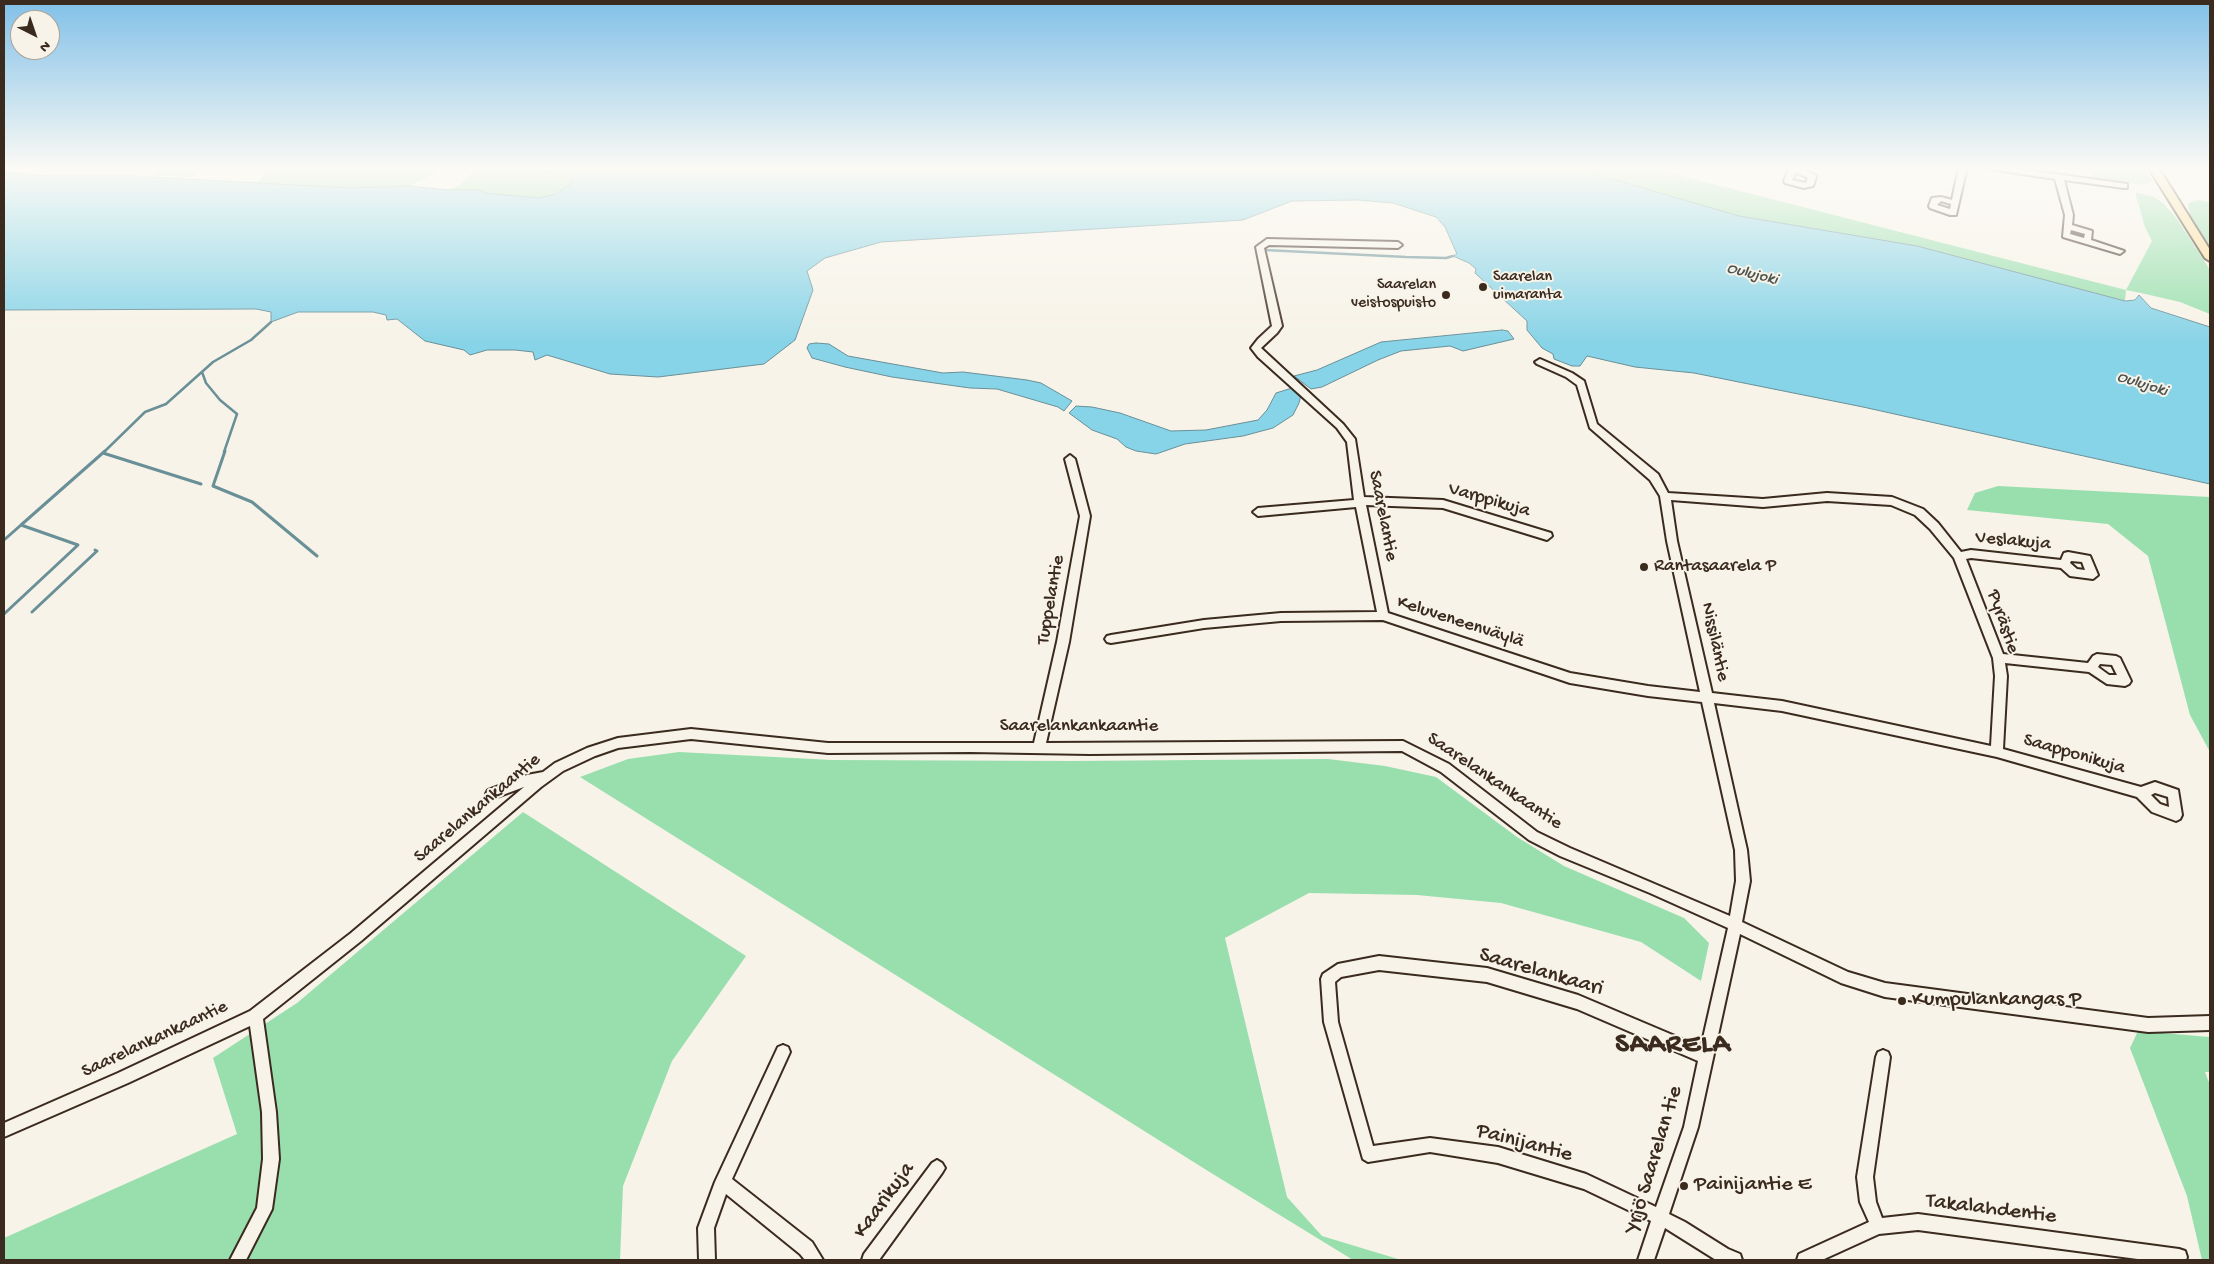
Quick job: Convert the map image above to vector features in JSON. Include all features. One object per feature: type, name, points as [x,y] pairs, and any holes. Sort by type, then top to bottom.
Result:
[{"type":"main road","points":[[2190,226],[2210,258]]},
{"type":"street","points":[[2068,226],[2066,235],[2120,251]]},
{"type":"street","name":"Saarelantie","points":[[1383,616],[1360,502],[1352,441],[1340,426],[1261,355],[1256,348],[1277,326],[1260,247],[1264,243],[1398,246]]},
{"type":"street","name":"Nissiläntie","points":[[1540,362],[1569,375],[1580,383],[1593,426],[1654,477],[1665,496],[1672,541],[1741,850],[1743,881],[1735,925]]},
{"type":"street","name":"Tuppelantie","points":[[1039,748],[1063,642],[1084,516],[1070,459]]},
{"type":"street","name":"Pyrästie","points":[[1665,496],[1763,503],[1827,497],[1892,502],[1919,512],[1959,556],[1999,658],[1997,752]]},
{"type":"street","name":"Varppikuja","points":[[1258,512],[1360,502],[1443,504],[1547,536]]},
{"type":"street","name":"Veslakuja","points":[[1959,556],[1971,554],[2064,564]]},
{"type":"street","name":"Keluveneenväylä","points":[[1111,639],[1204,624],[1281,617],[1383,616],[1570,678],[1648,690],[1706,696]]},
{"type":"street","points":[[1999,658],[2091,668]]},
{"type":"street","points":[[1706,696],[1782,706],[1997,752]]},
{"type":"street","name":"Saarelankankaantie","points":[[4,1130],[123,1078],[254,1016],[356,937],[559,767],[590,752],[618,743],[691,734],[828,748],[1403,746],[1445,768],[1533,836],[1565,852],[1655,889],[1735,925],[1846,978],[1885,990],[2148,1025],[2210,1023]]},
{"type":"street","name":"Saapponikuja","points":[[1997,752],[2141,793]]},
{"type":"street","points":[[492,794],[527,780],[546,776]]},
{"type":"street","name":"Yrjö Saarelan tie","points":[[1646,1260],[1691,1127],[1735,925]]},
{"type":"street","name":"Saarelankaari","points":[[1368,1154],[1331,1022],[1328,979],[1338,970],[1378,963],[1487,974],[1578,1002],[1707,1057]]},
{"type":"street","points":[[238,1260],[264,1209],[270,1159],[269,1112],[260,1042],[254,1016]]},
{"type":"street","points":[[707,1260],[706,1228],[723,1182],[783,1052]]},
{"type":"street","points":[[1878,1226],[1868,1202],[1865,1177],[1884,1057]]},
{"type":"street","name":"Painijantie","points":[[1368,1154],[1430,1145],[1498,1155],[1586,1182],[1660,1218]]},
{"type":"street","name":"Kaarikuja","points":[[870,1260],[937,1168]]},
{"type":"street","points":[[723,1182],[806,1248],[815,1260]]},
{"type":"street","points":[[1660,1218],[1680,1227],[1722,1255],[1734,1260]]},
{"type":"street","name":"Takalahdentie","points":[[1805,1260],[1878,1226],[1918,1222],[2179,1257]]},
{"type":"green space","points":[[1798,226],[1877,226],[2126,290],[2125,301],[1917,246]]},
{"type":"green space","points":[[2145,226],[2182,226],[2210,270],[2210,314],[2180,302],[2126,290],[2152,241]]},
{"type":"green space","points":[[2197,226],[2210,226],[2210,246]]},
{"type":"green space","points":[[1998,486],[2210,497],[2210,752],[2190,715],[2148,556],[2108,524],[1967,510],[1975,493]]},
{"type":"green space","points":[[679,752],[832,760],[1328,759],[1385,766],[1436,777],[1517,837],[1564,866],[1684,918],[1709,943],[1701,981],[1641,942],[1501,903],[1417,895],[1309,893],[1225,938],[1287,1197],[1322,1236],[1398,1259],[1425,1260],[1353,1260],[580,777],[628,759]]},
{"type":"green space","points":[[523,812],[746,956],[672,1061],[623,1186],[620,1260],[4,1260],[4,1238],[237,1134],[213,1058],[297,1003]]},
{"type":"green space","points":[[2138,1031],[2210,1037],[2210,1072],[2205,1072],[2210,1085],[2210,1260],[2202,1260],[2187,1196],[2130,1048]]},
{"type":"water","points":[[4,226],[1144,226],[881,242],[825,258],[807,271],[813,290],[795,340],[764,364],[658,377],[610,374],[547,355],[535,360],[533,352],[487,350],[470,355],[464,350],[425,341],[397,319],[387,320],[386,315],[373,312],[298,312],[271,322],[271,312],[256,309],[4,310]]},
{"type":"water","name":"Oulujoki","points":[[1798,226],[1917,246],[2125,301],[2135,300],[2139,295],[2151,308],[2210,327],[2210,484],[1863,407],[1694,373],[1635,367],[1587,356],[1580,366],[1572,366],[1554,359],[1553,354],[1542,348],[1527,330],[1527,321],[1475,273],[1476,269],[1469,263],[1453,256],[1457,254],[1445,227]]},
{"type":"water","points":[[1502,330],[1508,331],[1514,339],[1463,351],[1450,346],[1401,351],[1322,387],[1311,389],[1294,376],[1317,370],[1381,342]]},
{"type":"water","points":[[809,344],[829,344],[848,356],[943,373],[963,372],[1041,383],[1072,401],[1064,411],[1058,407],[997,389],[970,388],[892,377],[845,367],[812,358],[807,348]]},
{"type":"water","points":[[1296,388],[1301,395],[1299,403],[1293,415],[1273,428],[1243,436],[1185,444],[1156,454],[1136,451],[1126,447],[1117,439],[1092,430],[1069,413],[1076,406],[1092,407],[1120,413],[1171,431],[1206,430],[1258,420],[1267,410],[1276,393]]},
{"type":"waterway","points":[[1265,250],[1406,257],[1446,258],[1453,256]]},
{"type":"waterway","points":[[104,452],[145,412],[166,404],[213,362],[251,340],[271,322]]},
{"type":"waterway","points":[[202,372],[206,383],[220,400],[237,414],[224,452]]},
{"type":"waterway","points":[[21,525],[105,451]]},
{"type":"waterway","points":[[225,451],[213,486],[252,502],[317,556]]},
{"type":"waterway","points":[[103,453],[201,484]]},
{"type":"waterway","points":[[4,540],[21,525]]},
{"type":"waterway","points":[[4,614],[78,545],[21,525]]},
{"type":"waterway","points":[[32,612],[97,551],[95,550]]},
{"type":"place","name":"Saarelan uimaranta","points":[[1483,287]]},
{"type":"place","name":"Saarelan veistospuisto","points":[[1446,295]]},
{"type":"place","name":"Rantasaarela P","points":[[1644,567]]},
{"type":"place","name":"Kumpulankangas P","points":[[1902,1001]]},
{"type":"place","name":"Painijantie E","points":[[1684,1186]]},
{"type":"district","name":"SAARELA","points":[[1673,1047]]}]
